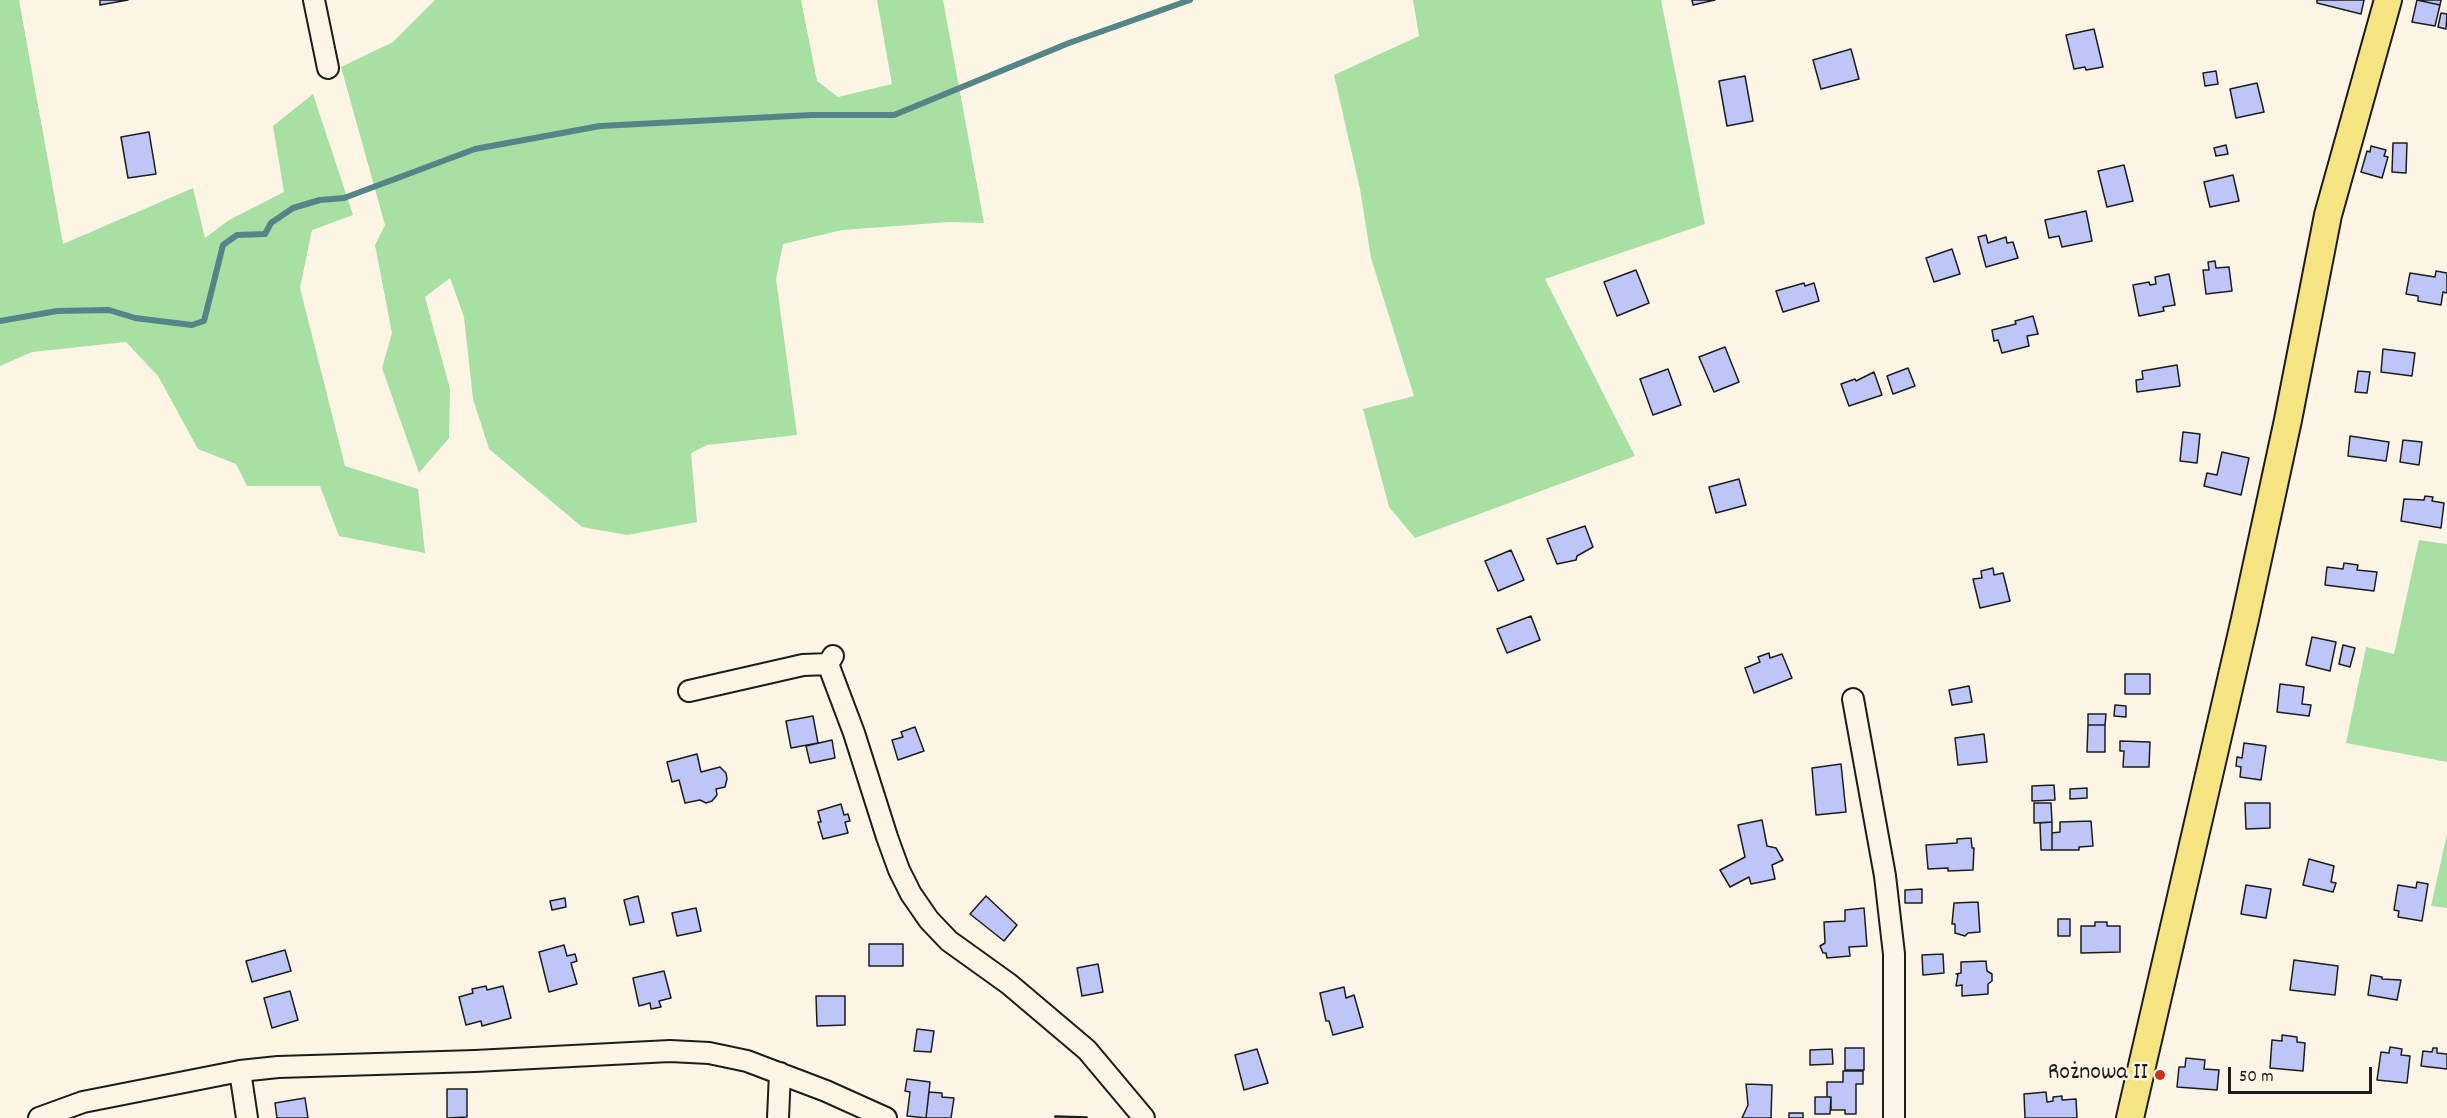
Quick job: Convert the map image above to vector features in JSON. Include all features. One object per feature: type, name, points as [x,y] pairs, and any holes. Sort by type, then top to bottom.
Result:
[{"type":"main road","points":[[2130,1118],[2289,420],[2328,215],[2388,0]]},
{"type":"street","points":[[314,0],[328,68]]},
{"type":"street","points":[[689,691],[831,660],[895,859],[911,894],[930,920],[950,941],[1009,984],[1087,1050],[1144,1118]]},
{"type":"street","points":[[1853,699],[1885,876],[1894,954],[1894,1118]]},
{"type":"street","points":[[39,1118],[83,1102],[240,1071],[285,1067],[475,1061],[670,1051],[717,1055],[747,1061],[886,1118]]},
{"type":"street","points":[[240,1071],[247,1118]]},
{"type":"street","points":[[778,1118],[780,1073]]},
{"type":"green space","points":[[0,0],[19,0],[63,244],[193,188],[205,238],[229,220],[284,192],[273,126],[313,94],[353,215],[312,230],[300,288],[345,466],[418,489],[425,553],[339,536],[320,486],[247,486],[236,464],[198,449],[158,376],[126,342],[32,352],[0,366]]},
{"type":"green space","points":[[435,0],[801,0],[817,81],[838,97],[892,84],[877,0],[943,0],[984,223],[950,222],[842,230],[783,244],[776,279],[797,435],[707,445],[691,453],[697,522],[627,535],[582,527],[489,449],[473,399],[464,317],[450,278],[425,297],[450,389],[449,438],[419,473],[382,368],[392,333],[375,245],[385,225],[341,67],[393,42]]},
{"type":"green space","points":[[1413,0],[1661,0],[1705,224],[1545,279],[1635,456],[1415,538],[1389,507],[1363,409],[1414,396],[1371,258],[1360,189],[1334,75],[1419,36]]},
{"type":"green space","points":[[2419,540],[2447,544],[2447,762],[2346,743],[2366,647],[2394,654]]},
{"type":"green space","points":[[2447,834],[2447,908],[2431,906]]},
{"type":"building","points":[[100,0],[128,0],[100,5]]},
{"type":"building","points":[[1692,0],[1715,0],[1693,5]]},
{"type":"building","points":[[2317,0],[2364,0],[2361,14],[2317,3]]},
{"type":"building","points":[[2417,0],[2441,0],[2440,5]]},
{"type":"building","points":[[2417,0],[2440,5],[2435,26],[2412,22]]},
{"type":"building","points":[[2441,13],[2447,14],[2446,29],[2438,27]]},
{"type":"building","points":[[2094,29],[2103,67],[2086,70],[2085,67],[2074,69],[2066,35]]},
{"type":"building","points":[[1851,49],[1859,79],[1821,89],[1813,60]]},
{"type":"building","points":[[2216,71],[2218,84],[2205,86],[2203,73]]},
{"type":"building","points":[[1745,76],[1753,121],[1727,126],[1719,81]]},
{"type":"building","points":[[2257,83],[2264,112],[2236,118],[2230,89]]},
{"type":"building","points":[[149,132],[156,174],[128,178],[121,137]]},
{"type":"building","points":[[2393,143],[2407,143],[2406,173],[2392,172]]},
{"type":"building","points":[[2226,145],[2228,154],[2216,156],[2214,148]]},
{"type":"building","points":[[2371,146],[2386,150],[2384,156],[2388,157],[2382,178],[2361,172],[2367,151],[2370,152]]},
{"type":"building","points":[[2124,165],[2133,201],[2107,207],[2098,171]]},
{"type":"building","points":[[2233,175],[2239,201],[2210,207],[2204,182]]},
{"type":"building","points":[[2086,211],[2092,241],[2062,247],[2059,236],[2049,238],[2045,220]]},
{"type":"building","points":[[1986,235],[1988,243],[2006,237],[2007,243],[2013,242],[2018,258],[1986,267],[1978,237]]},
{"type":"building","points":[[1952,249],[1960,274],[1934,282],[1926,258]]},
{"type":"building","points":[[2215,261],[2216,268],[2229,267],[2232,291],[2206,294],[2203,270],[2209,270],[2208,262]]},
{"type":"building","points":[[1636,270],[1649,303],[1617,316],[1604,282]]},
{"type":"building","points":[[2436,271],[2447,273],[2447,293],[2443,292],[2441,305],[2418,301],[2418,296],[2406,294],[2410,273],[2435,277]]},
{"type":"building","points":[[2169,274],[2175,305],[2163,307],[2164,311],[2139,316],[2133,285],[2149,282],[2150,285],[2156,284],[2155,277]]},
{"type":"building","points":[[1804,283],[1805,286],[1814,283],[1819,301],[1783,312],[1776,291]]},
{"type":"building","points":[[2033,316],[2038,334],[2027,336],[2029,346],[2002,353],[1998,340],[1994,341],[1992,330],[2016,324],[2015,321]]},
{"type":"building","points":[[1725,347],[1739,382],[1714,392],[1699,357]]},
{"type":"building","points":[[2383,349],[2415,353],[2412,376],[2381,372]]},
{"type":"building","points":[[2177,365],[2180,386],[2137,392],[2136,380],[2143,379],[2142,371]]},
{"type":"building","points":[[1908,368],[1915,386],[1893,394],[1887,376]]},
{"type":"building","points":[[1668,369],[1681,405],[1653,415],[1640,379]]},
{"type":"building","points":[[2358,371],[2370,372],[2367,393],[2355,392]]},
{"type":"building","points":[[1874,372],[1882,395],[1849,406],[1841,384],[1855,379],[1856,381]]},
{"type":"building","points":[[2183,432],[2200,434],[2197,463],[2180,461]]},
{"type":"building","points":[[2350,436],[2389,442],[2386,461],[2348,456]]},
{"type":"building","points":[[2403,440],[2422,442],[2419,465],[2400,462]]},
{"type":"building","points":[[2222,452],[2249,458],[2241,495],[2204,486],[2207,473],[2217,475]]},
{"type":"building","points":[[1739,479],[1746,505],[1716,513],[1709,487]]},
{"type":"building","points":[[2425,496],[2433,497],[2432,501],[2444,503],[2441,528],[2401,521],[2404,499],[2424,500]]},
{"type":"building","points":[[1585,526],[1593,547],[1577,556],[1576,560],[1557,564],[1547,539]]},
{"type":"building","points":[[1511,550],[1524,580],[1498,591],[1485,561]]},
{"type":"building","points":[[2344,563],[2358,565],[2357,570],[2377,572],[2374,591],[2325,585],[2327,567],[2343,569]]},
{"type":"building","points":[[1993,568],[1994,575],[2003,573],[2010,601],[1980,608],[1973,579],[1982,578],[1981,571]]},
{"type":"building","points":[[1531,616],[1540,640],[1507,653],[1497,629]]},
{"type":"building","points":[[2312,637],[2336,642],[2330,671],[2306,665]]},
{"type":"building","points":[[2343,645],[2355,648],[2350,667],[2339,664]]},
{"type":"building","points":[[1769,653],[1770,658],[1782,654],[1792,678],[1754,693],[1745,668],[1760,662],[1758,657]]},
{"type":"building","points":[[2125,674],[2150,674],[2150,694],[2125,694]]},
{"type":"building","points":[[2280,684],[2304,687],[2302,704],[2311,705],[2309,716],[2277,712]]},
{"type":"building","points":[[1969,686],[1972,702],[1952,705],[1949,690]]},
{"type":"building","points":[[2115,705],[2126,706],[2126,717],[2114,716]]},
{"type":"building","points":[[2088,714],[2106,714],[2105,725],[2088,725]]},
{"type":"building","points":[[813,716],[818,743],[791,748],[786,721]]},
{"type":"building","points":[[2088,725],[2105,725],[2105,752],[2087,752]]},
{"type":"building","points":[[915,727],[924,751],[898,760],[892,740],[903,737],[901,732]]},
{"type":"building","points":[[1984,734],[1987,762],[1958,765],[1955,738]]},
{"type":"building","points":[[832,740],[835,758],[810,763],[806,746]]},
{"type":"building","points":[[2120,741],[2150,742],[2149,767],[2123,767],[2124,751],[2120,751]]},
{"type":"building","points":[[2244,743],[2266,746],[2261,780],[2240,777],[2241,767],[2236,766],[2237,757],[2242,758]]},
{"type":"building","points":[[697,754],[701,772],[720,767],[726,773],[727,779],[725,787],[716,789],[717,795],[712,801],[706,803],[700,800],[685,803],[679,780],[672,782],[667,762]]},
{"type":"building","points":[[1841,764],[1846,812],[1816,815],[1812,768]]},
{"type":"building","points":[[2054,785],[2055,800],[2032,801],[2032,786]]},
{"type":"building","points":[[2087,788],[2087,798],[2070,799],[2070,789]]},
{"type":"building","points":[[2034,803],[2051,803],[2052,822],[2034,823]]},
{"type":"building","points":[[2245,803],[2270,803],[2270,828],[2246,829]]},
{"type":"building","points":[[841,804],[844,815],[848,814],[850,821],[845,822],[848,833],[823,839],[818,822],[821,822],[818,811]]},
{"type":"building","points":[[1762,820],[1767,846],[1776,848],[1783,860],[1772,865],[1775,879],[1751,884],[1749,877],[1730,887],[1720,870],[1745,857],[1738,825]]},
{"type":"building","points":[[2091,821],[2093,846],[2079,847],[2079,850],[2052,850],[2052,833],[2060,832],[2060,822]]},
{"type":"building","points":[[2052,822],[2052,850],[2041,850],[2040,823]]},
{"type":"building","points":[[1971,838],[1972,848],[1974,848],[1973,870],[1928,869],[1926,845],[1957,843],[1957,839]]},
{"type":"building","points":[[2309,859],[2334,866],[2331,882],[2336,883],[2333,892],[2303,885]]},
{"type":"building","points":[[2417,882],[2428,884],[2422,921],[2398,917],[2399,911],[2394,910],[2398,885],[2416,888]]},
{"type":"building","points":[[2246,885],[2271,889],[2266,918],[2241,914]]},
{"type":"building","points":[[1922,889],[1922,903],[1905,903],[1905,890]]},
{"type":"building","points":[[638,896],[644,922],[630,925],[624,900]]},
{"type":"building","points":[[986,896],[1017,925],[1004,941],[970,914]]},
{"type":"building","points":[[565,898],[566,907],[552,910],[550,901]]},
{"type":"building","points":[[1978,902],[1980,932],[1968,933],[1965,936],[1955,933],[1955,924],[1952,924],[1954,903]]},
{"type":"building","points":[[696,908],[701,931],[677,936],[672,913]]},
{"type":"building","points":[[1864,908],[1867,946],[1849,947],[1850,956],[1827,958],[1820,946],[1825,943],[1824,922],[1845,921],[1845,910]]},
{"type":"building","points":[[2058,919],[2070,919],[2070,936],[2058,936]]},
{"type":"building","points":[[2095,922],[2107,922],[2107,926],[2120,926],[2120,952],[2081,953],[2081,926],[2095,926]]},
{"type":"building","points":[[869,944],[903,944],[903,966],[869,966]]},
{"type":"building","points":[[564,945],[567,956],[575,954],[577,961],[571,963],[577,984],[549,992],[539,952]]},
{"type":"building","points":[[285,950],[291,971],[252,982],[246,961]]},
{"type":"building","points":[[1943,954],[1944,973],[1923,975],[1922,955]]},
{"type":"building","points":[[2294,960],[2338,966],[2335,995],[2290,990]]},
{"type":"building","points":[[1986,961],[1987,971],[1992,974],[1992,981],[1988,984],[1988,994],[1962,996],[1962,985],[1956,986],[1958,974],[1956,974],[1961,973],[1961,962]]},
{"type":"building","points":[[1098,964],[1103,992],[1082,996],[1077,968]]},
{"type":"building","points":[[664,971],[671,998],[659,1001],[661,1007],[651,1009],[650,1003],[639,1006],[633,978]]},
{"type":"building","points":[[2371,975],[2382,977],[2382,979],[2401,980],[2397,1000],[2368,995]]},
{"type":"building","points":[[486,986],[487,990],[503,986],[511,1018],[482,1026],[481,1021],[466,1025],[459,997],[473,993],[472,989]]},
{"type":"building","points":[[1344,987],[1346,998],[1354,995],[1363,1027],[1333,1035],[1329,1021],[1326,1021],[1320,993]]},
{"type":"building","points":[[290,991],[298,1020],[272,1028],[264,998]]},
{"type":"building","points":[[816,996],[845,996],[845,1025],[817,1026]]},
{"type":"building","points":[[917,1029],[934,1031],[931,1052],[914,1051]]},
{"type":"building","points":[[2282,1035],[2297,1037],[2297,1042],[2305,1043],[2303,1071],[2270,1068],[2272,1040],[2282,1041]]},
{"type":"building","points":[[2390,1047],[2402,1049],[2401,1055],[2410,1056],[2407,1083],[2377,1080],[2381,1052],[2389,1053]]},
{"type":"building","points":[[1845,1048],[1864,1048],[1864,1070],[1845,1070]]},
{"type":"building","points":[[2433,1048],[2437,1048],[2437,1053],[2447,1054],[2447,1069],[2421,1066],[2423,1051],[2432,1052]]},
{"type":"building","points":[[1257,1049],[1268,1083],[1244,1090],[1235,1055]]},
{"type":"building","points":[[1832,1049],[1833,1064],[1810,1065],[1810,1050]]},
{"type":"building","points":[[2186,1058],[2205,1060],[2204,1069],[2219,1070],[2217,1090],[2177,1087],[2179,1067],[2185,1067]]},
{"type":"building","points":[[1843,1071],[1863,1071],[1863,1084],[1856,1084],[1856,1114],[1845,1114],[1845,1110],[1831,1110],[1831,1097],[1827,1097],[1827,1082],[1843,1082]]},
{"type":"building","points":[[907,1079],[930,1082],[926,1118],[907,1116],[910,1092],[905,1091]]},
{"type":"building","points":[[1746,1084],[1772,1085],[1771,1118],[1742,1118],[1748,1105]]},
{"type":"building","points":[[447,1089],[467,1089],[467,1117],[447,1118]]},
{"type":"building","points":[[929,1092],[942,1093],[942,1097],[954,1098],[951,1118],[926,1118]]},
{"type":"building","points":[[2046,1092],[2047,1102],[2053,1101],[2053,1097],[2062,1096],[2062,1100],[2076,1099],[2077,1118],[2025,1118],[2024,1094]]},
{"type":"building","points":[[1815,1097],[1831,1097],[1830,1114],[1815,1114]]},
{"type":"building","points":[[305,1098],[308,1118],[277,1118],[275,1103]]},
{"type":"building","points":[[1789,1113],[1803,1113],[1803,1118],[1789,1118]]},
{"type":"building","points":[[1055,1116],[1087,1117],[1087,1118],[1055,1118]]},
{"type":"waterway","points":[[0,321],[57,311],[109,310],[135,318],[192,325],[204,321],[223,245],[237,235],[265,234],[271,223],[293,208],[320,200],[344,198],[475,149],[600,126],[811,115],[894,115],[1069,43],[1190,0]]},
{"type":"place","name":"Rożnowa II","points":[[2160,1075]]}]
